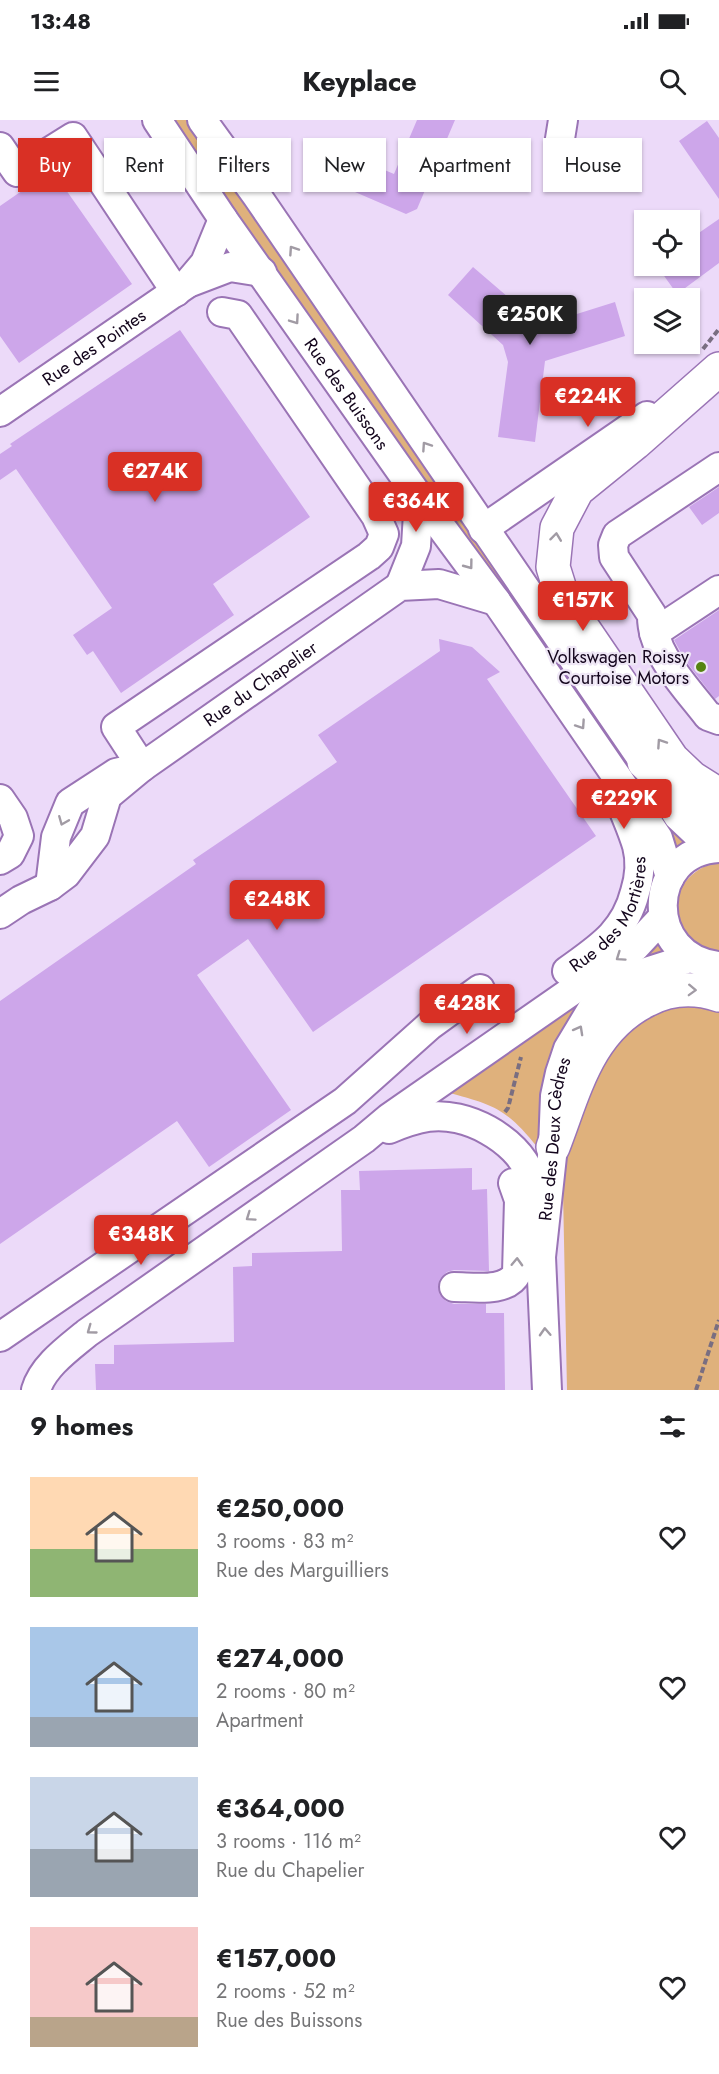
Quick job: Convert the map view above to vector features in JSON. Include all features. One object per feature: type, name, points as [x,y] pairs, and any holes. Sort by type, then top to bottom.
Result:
[{"type":"main road","points":[[719,368],[578,490],[557,528],[553,567],[563,599],[672,759],[692,778],[719,795]]},
{"type":"main road","points":[[644,762],[689,804],[716,838]]},
{"type":"main road","points":[[553,1147],[590,1054],[602,1035],[615,1021],[633,1007],[657,995],[694,989],[719,995]]},
{"type":"street","name":"Rue des Buissons","points":[[157,120],[223,219],[419,498],[496,601],[658,838],[670,877]]},
{"type":"street","name":"Rue des Buissons","points":[[202,120],[644,762]]},
{"type":"street","points":[[0,147],[8,177],[73,137],[182,287]]},
{"type":"street","points":[[182,287],[205,264],[223,219]]},
{"type":"street","points":[[182,287],[230,267],[262,272]]},
{"type":"street","name":"Rue des Pointes","points":[[3,403],[182,287]]},
{"type":"street","points":[[132,775],[116,727],[369,556],[379,547],[384,534],[376,516],[238,315],[222,312]]},
{"type":"street","points":[[483,529],[719,368]]},
{"type":"street","points":[[719,467],[617,535],[613,545],[614,557],[652,615],[654,633],[660,651],[708,716],[719,720]]},
{"type":"street","points":[[419,498],[416,546],[400,586],[439,584],[496,601]]},
{"type":"street","name":"Rue du Chapelier","points":[[132,775],[400,586]]},
{"type":"street","points":[[654,633],[719,590]]},
{"type":"street","name":"Rue des Mortières","points":[[298,1184],[317,1159],[352,1128],[598,948],[626,919],[638,882],[640,865],[637,845],[609,767]]},
{"type":"street","points":[[50,886],[56,837],[70,803],[116,773],[132,775]]},
{"type":"street","points":[[0,914],[21,900],[50,886],[66,874],[94,836],[107,796],[132,775]]},
{"type":"street","points":[[0,799],[13,818],[19,836],[10,854],[0,860]]},
{"type":"street","points":[[716,838],[681,864],[670,877],[662,903],[668,933],[677,947],[690,958],[719,966]]},
{"type":"street","name":"Rue des Mortières","points":[[36,1390],[38,1383],[63,1353],[87,1333],[364,1139],[389,1118],[635,947],[663,917]]},
{"type":"street","name":"Rue des Deux Cèdres","points":[[548,1390],[541,1257],[553,1147],[555,1096],[560,1073],[568,1049],[592,1009],[609,994],[646,972],[690,958]]},
{"type":"street","points":[[0,1337],[345,1101],[429,1026],[480,989]]},
{"type":"street","points":[[364,1139],[429,1116],[464,1120],[491,1132],[510,1145],[524,1162],[530,1174],[534,1190],[541,1257]]},
{"type":"street","points":[[454,1287],[504,1286],[513,1281],[517,1273],[519,1200],[510,1174],[485,1140],[464,1120]]},
{"type":"path","points":[[696,1390],[719,1320]]},
{"type":"shaded area","points":[[0,120],[719,120],[719,1390],[0,1390]]},
{"type":"shaded area","points":[[170,120],[188,120],[200,138],[197,138],[197,159],[185,142],[185,138],[182,138]]},
{"type":"shaded area","points":[[219,192],[238,192],[678,828],[693,840],[672,854]]},
{"type":"shaded area","points":[[719,863],[719,953],[700,946],[687,936],[678,921],[676,910],[677,898],[689,878],[708,865]]},
{"type":"shaded area","points":[[657,939],[665,955],[538,1148],[517,1124],[498,1110],[446,1092]]},
{"type":"shaded area","points":[[669,1002],[719,1005],[719,1390],[567,1390],[563,1191],[567,1147],[605,1041]]},
{"type":"building","points":[[417,120],[455,120],[447,138],[409,138]]},
{"type":"building","points":[[707,121],[719,138],[719,199],[679,141]]},
{"type":"building","points":[[398,165],[398,192],[424,192],[417,209],[406,214],[355,192],[386,192],[386,171],[394,174]]},
{"type":"building","points":[[20,192],[67,192],[132,284],[19,363],[0,336],[0,206]]},
{"type":"building","points":[[719,219],[719,263],[685,288],[673,288],[664,276],[700,276],[700,232]]},
{"type":"building","points":[[473,267],[536,321],[545,324],[615,302],[625,336],[545,361],[535,442],[498,437],[508,362],[503,345],[448,295]]},
{"type":"building","points":[[180,330],[310,517],[213,584],[234,615],[121,693],[93,651],[87,655],[73,635],[112,608],[16,469],[0,480],[0,454],[12,446],[10,444]]},
{"type":"building","points":[[719,487],[719,513],[702,525],[689,507]]},
{"type":"building","name":"Volkswagen Roissy Courtoise Motors","points":[[719,610],[719,696],[715,699],[685,660],[674,640]]},
{"type":"building","points":[[439,639],[472,647],[500,672],[487,679],[596,836],[313,1032],[248,939],[197,975],[291,1110],[209,1167],[177,1121],[0,1244],[0,1001],[196,864],[193,860],[337,762],[318,735],[440,651]]},
{"type":"building","points":[[472,1168],[472,1190],[487,1189],[489,1271],[454,1270],[447,1272],[440,1279],[438,1287],[440,1295],[446,1301],[454,1304],[486,1304],[486,1313],[504,1313],[505,1390],[96,1390],[95,1364],[114,1364],[114,1345],[234,1342],[233,1267],[252,1266],[252,1253],[342,1251],[341,1190],[360,1190],[359,1171]]},
{"type":"place","name":"Volkswagen Roissy Courtoise Motors","points":[[701,667]]}]
